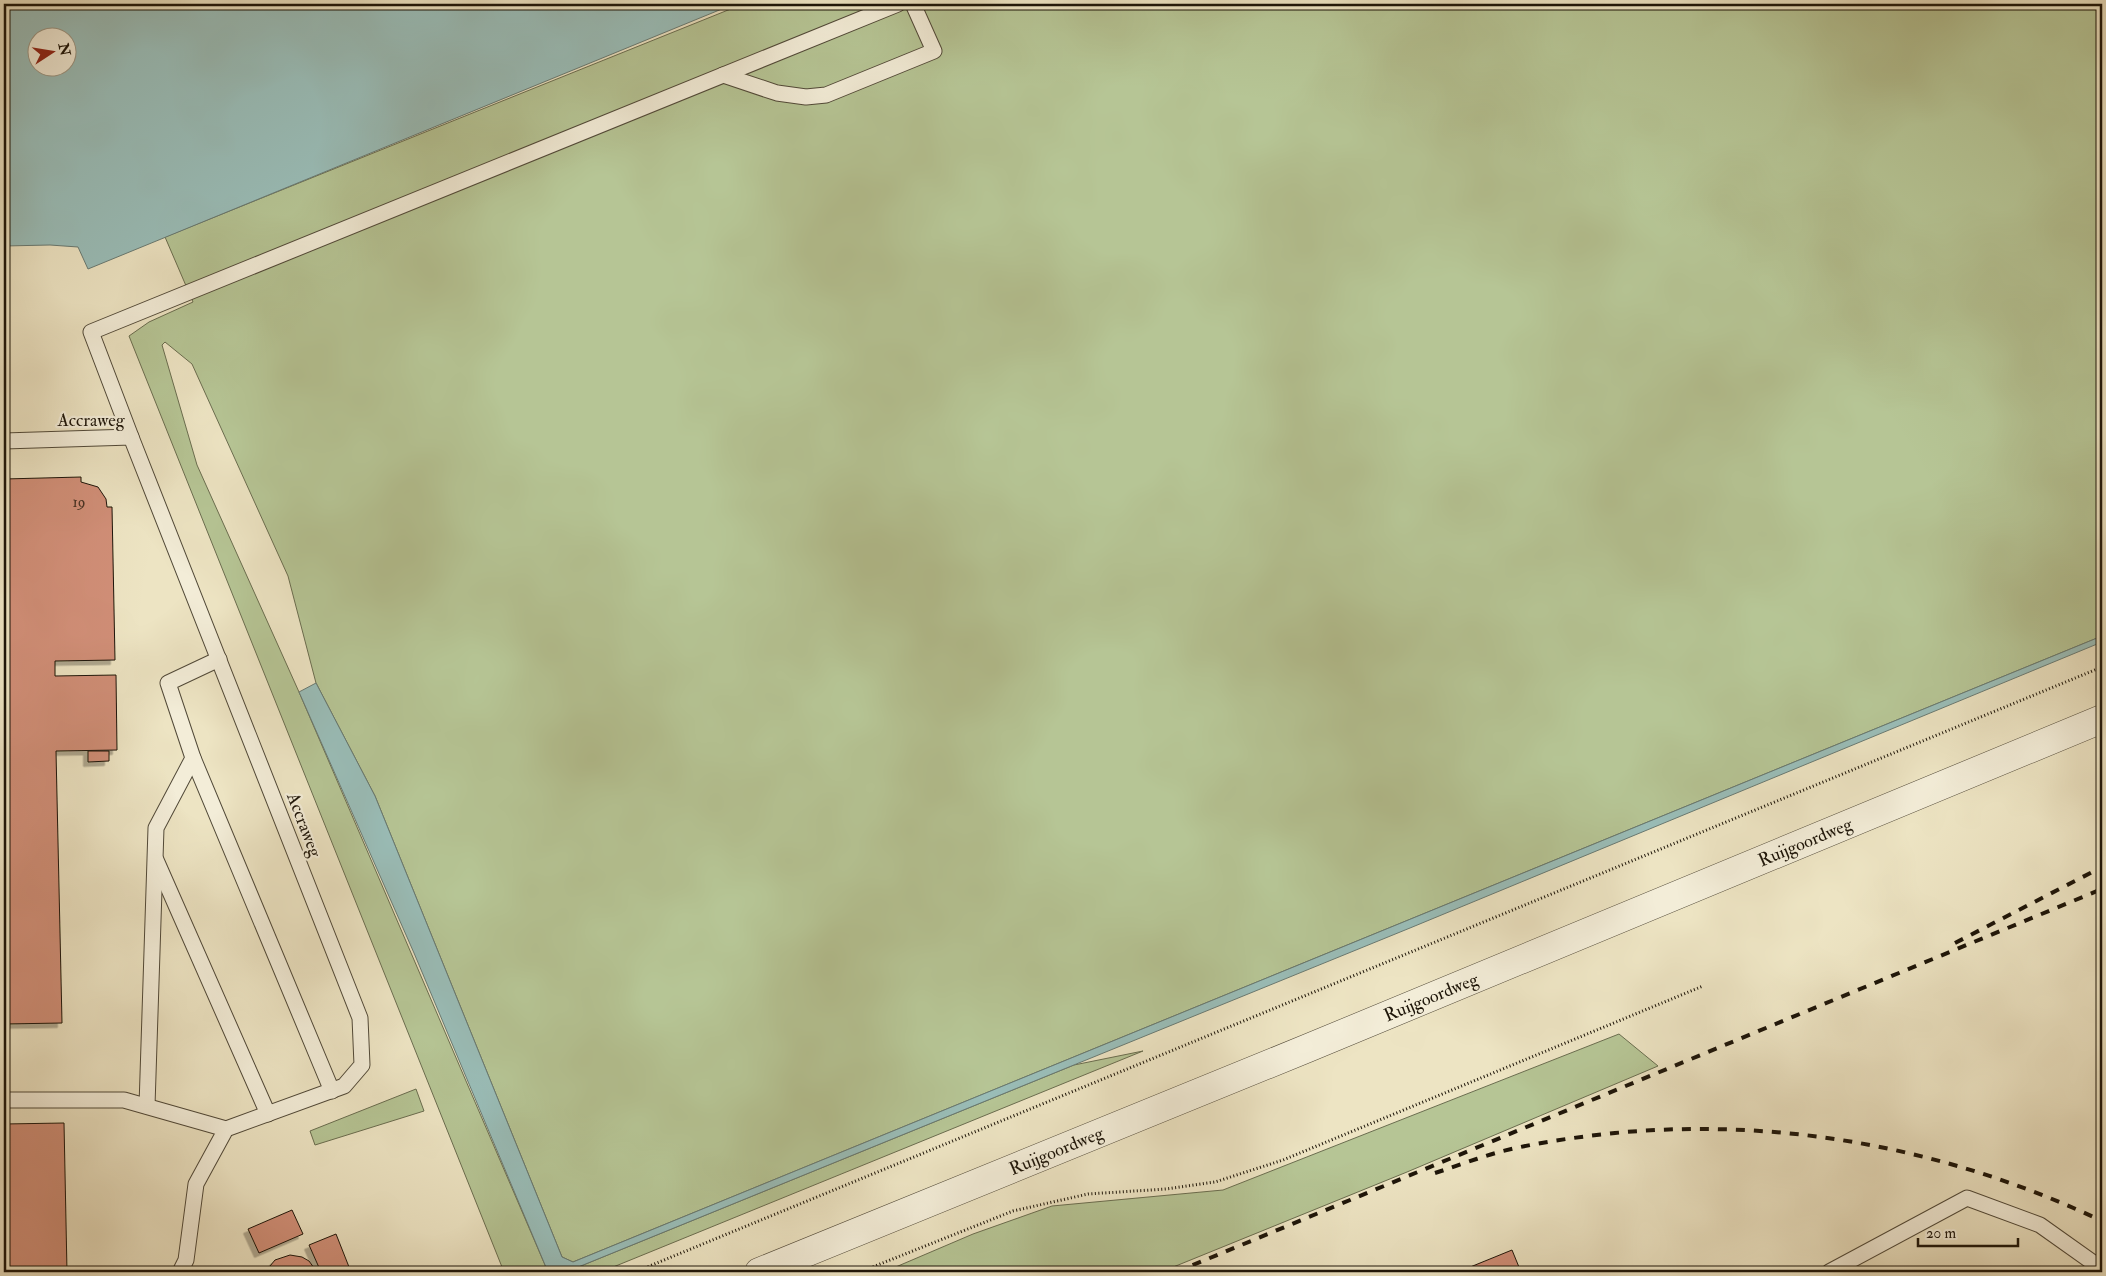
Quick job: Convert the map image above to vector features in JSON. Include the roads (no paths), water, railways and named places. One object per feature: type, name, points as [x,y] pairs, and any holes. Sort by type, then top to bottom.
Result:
[{"type":"street","name":"Ruijgoordweg","points":[[759,1272],[1308,1048],[2102,719]]},
{"type":"lane","points":[[131,436],[91,332],[898,4]]},
{"type":"lane","points":[[723,75],[777,93],[806,97],[826,95],[934,51],[914,4]]},
{"type":"lane","name":"Accraweg","points":[[4,441],[131,436],[360,1018],[362,1065],[344,1086],[226,1129]]},
{"type":"lane","points":[[218,658],[168,683],[193,758],[332,1091]]},
{"type":"lane","points":[[147,1106],[156,828],[193,758]]},
{"type":"lane","points":[[155,856],[268,1114]]},
{"type":"lane","points":[[4,1100],[124,1100],[226,1129],[196,1184],[186,1260],[180,1272]]},
{"type":"lane","points":[[1829,1272],[1967,1198],[2040,1225],[2102,1269]]},
{"type":"water","points":[[4,4],[734,4],[88,269],[78,247],[50,245],[4,246]]},
{"type":"water","points":[[2102,636],[2102,642],[1410,928],[566,1272],[548,1272],[414,953],[299,692],[316,683],[375,796],[562,1257],[573,1262]]},
{"type":"railway","points":[[1955,943],[2102,867]]},
{"type":"railway","points":[[1176,1272],[2102,889]]},
{"type":"railway","points":[[1435,1173],[1503,1151],[1573,1138],[1678,1129],[1741,1130],[1803,1135],[1865,1144],[1925,1157],[1985,1175],[2044,1196],[2102,1221]]}]
